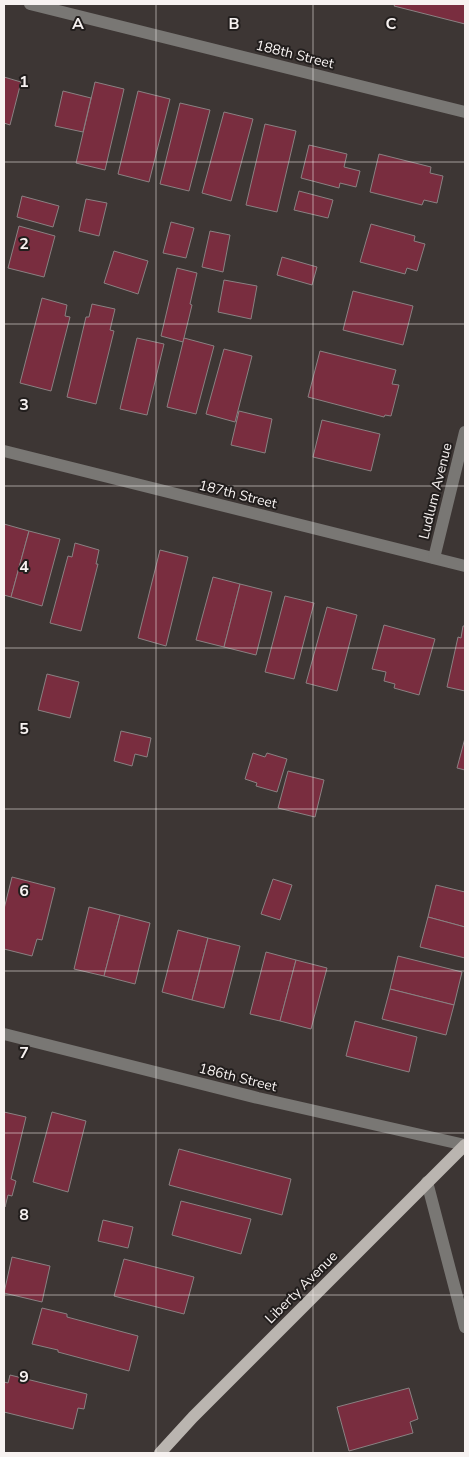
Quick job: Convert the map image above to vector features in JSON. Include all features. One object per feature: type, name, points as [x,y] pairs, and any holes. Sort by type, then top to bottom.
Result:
[{"type":"main road","name":"Liberty Avenue","points":[[160,1453],[193,1417],[465,1145]]},
{"type":"street","name":"188th Street","points":[[30,4],[465,112]]},
{"type":"street","name":"Ludlum Avenue","points":[[434,558],[465,432]]},
{"type":"street","name":"187th Street","points":[[4,451],[465,566]]},
{"type":"street","name":"186th Street","points":[[4,1034],[258,1098],[465,1145]]},
{"type":"street","points":[[427,1182],[465,1327]]},
{"type":"building","points":[[395,4],[465,4],[465,24],[394,6]]},
{"type":"building","points":[[4,77],[21,82],[10,125],[4,123]]},
{"type":"building","points":[[95,82],[124,89],[105,170],[76,163]]},
{"type":"building","points":[[63,91],[91,98],[83,132],[55,126]]},
{"type":"building","points":[[138,91],[170,99],[149,182],[118,174]]},
{"type":"building","points":[[180,103],[210,110],[189,191],[160,184]]},
{"type":"building","points":[[224,112],[253,119],[231,201],[202,193]]},
{"type":"building","points":[[265,124],[296,131],[277,212],[246,205]]},
{"type":"building","points":[[309,145],[347,154],[344,167],[360,171],[356,187],[340,183],[339,188],[301,178]]},
{"type":"building","points":[[379,154],[431,167],[430,173],[443,176],[437,203],[424,200],[422,205],[370,192]]},
{"type":"building","points":[[299,191],[333,200],[328,218],[294,210]]},
{"type":"building","points":[[22,196],[59,206],[53,227],[17,217]]},
{"type":"building","points":[[86,199],[107,203],[99,236],[79,231]]},
{"type":"building","points":[[171,222],[194,228],[186,258],[163,253]]},
{"type":"building","points":[[371,224],[415,236],[414,241],[425,244],[417,271],[407,268],[405,274],[360,262]]},
{"type":"building","points":[[19,226],[55,236],[44,277],[8,268]]},
{"type":"building","points":[[210,231],[230,235],[223,272],[202,267]]},
{"type":"building","points":[[114,251],[148,261],[138,294],[104,283]]},
{"type":"building","points":[[282,257],[317,267],[312,285],[277,275]]},
{"type":"building","points":[[177,268],[197,273],[183,342],[161,336]]},
{"type":"building","points":[[224,280],[257,286],[251,319],[218,312]]},
{"type":"building","points":[[353,291],[413,306],[403,345],[343,330]]},
{"type":"building","points":[[42,298],[67,305],[65,316],[70,317],[51,391],[20,383]]},
{"type":"building","points":[[92,304],[115,309],[110,330],[114,331],[96,404],[67,397],[86,317],[89,317]]},
{"type":"building","points":[[137,338],[164,344],[147,415],[120,409]]},
{"type":"building","points":[[184,338],[214,346],[196,414],[167,407]]},
{"type":"building","points":[[224,349],[252,356],[235,422],[206,414]]},
{"type":"building","points":[[320,351],[396,370],[392,384],[399,385],[391,416],[385,415],[384,417],[308,397]]},
{"type":"building","points":[[239,411],[272,419],[265,453],[231,445]]},
{"type":"building","points":[[322,420],[380,434],[371,471],[313,457]]},
{"type":"building","points":[[4,524],[29,531],[11,597],[4,595]]},
{"type":"building","points":[[29,531],[60,539],[42,606],[11,597]]},
{"type":"building","points":[[75,543],[99,550],[96,564],[98,564],[81,631],[50,623],[68,556],[72,557]]},
{"type":"building","points":[[160,550],[188,557],[166,646],[138,638]]},
{"type":"building","points":[[213,577],[240,584],[224,647],[196,640]]},
{"type":"building","points":[[240,584],[272,592],[256,655],[224,647]]},
{"type":"building","points":[[285,596],[314,603],[294,679],[265,672]]},
{"type":"building","points":[[327,607],[357,615],[337,691],[306,683]]},
{"type":"building","points":[[384,625],[435,639],[419,695],[394,688],[395,684],[384,681],[386,672],[372,669]]},
{"type":"building","points":[[463,626],[465,626],[465,691],[447,687],[458,637],[461,638]]},
{"type":"building","points":[[47,674],[79,682],[70,718],[38,710]]},
{"type":"building","points":[[121,731],[151,738],[147,757],[135,754],[132,766],[114,761]]},
{"type":"building","points":[[465,738],[465,770],[457,768]]},
{"type":"building","points":[[253,753],[265,757],[267,753],[287,759],[277,792],[256,786],[257,783],[245,779]]},
{"type":"building","points":[[288,771],[324,780],[315,817],[278,808]]},
{"type":"building","points":[[12,877],[55,888],[42,940],[37,939],[32,956],[4,949],[4,909]]},
{"type":"building","points":[[273,879],[292,885],[280,920],[261,914]]},
{"type":"building","points":[[436,885],[465,892],[465,927],[428,917]]},
{"type":"building","points":[[89,907],[120,915],[104,976],[74,969]]},
{"type":"building","points":[[120,915],[150,923],[135,984],[104,976]]},
{"type":"building","points":[[428,917],[465,927],[465,958],[420,947]]},
{"type":"building","points":[[178,930],[208,938],[192,1000],[162,992]]},
{"type":"building","points":[[208,938],[240,946],[224,1008],[192,1000]]},
{"type":"building","points":[[266,952],[296,960],[280,1021],[250,1014]]},
{"type":"building","points":[[398,956],[462,972],[454,1005],[390,989]]},
{"type":"building","points":[[296,960],[327,968],[311,1029],[280,1021]]},
{"type":"building","points":[[390,989],[454,1005],[446,1035],[382,1019]]},
{"type":"building","points":[[355,1021],[417,1037],[409,1072],[346,1056]]},
{"type":"building","points":[[4,1112],[26,1117],[11,1179],[16,1181],[12,1196],[8,1195],[5,1207]]},
{"type":"building","points":[[52,1112],[86,1121],[68,1192],[33,1182]]},
{"type":"building","points":[[179,1149],[291,1179],[282,1215],[169,1185]]},
{"type":"building","points":[[181,1201],[251,1219],[241,1254],[172,1235]]},
{"type":"building","points":[[103,1220],[133,1227],[128,1248],[98,1241]]},
{"type":"building","points":[[12,1257],[50,1266],[42,1302],[4,1293]]},
{"type":"building","points":[[124,1259],[194,1277],[184,1314],[114,1296]]},
{"type":"building","points":[[42,1308],[67,1314],[67,1317],[138,1336],[129,1371],[32,1344]]},
{"type":"building","points":[[10,1375],[87,1394],[84,1409],[78,1408],[73,1429],[4,1412],[4,1382],[8,1383]]},
{"type":"building","points":[[409,1388],[418,1419],[410,1422],[413,1433],[349,1451],[337,1407]]}]
